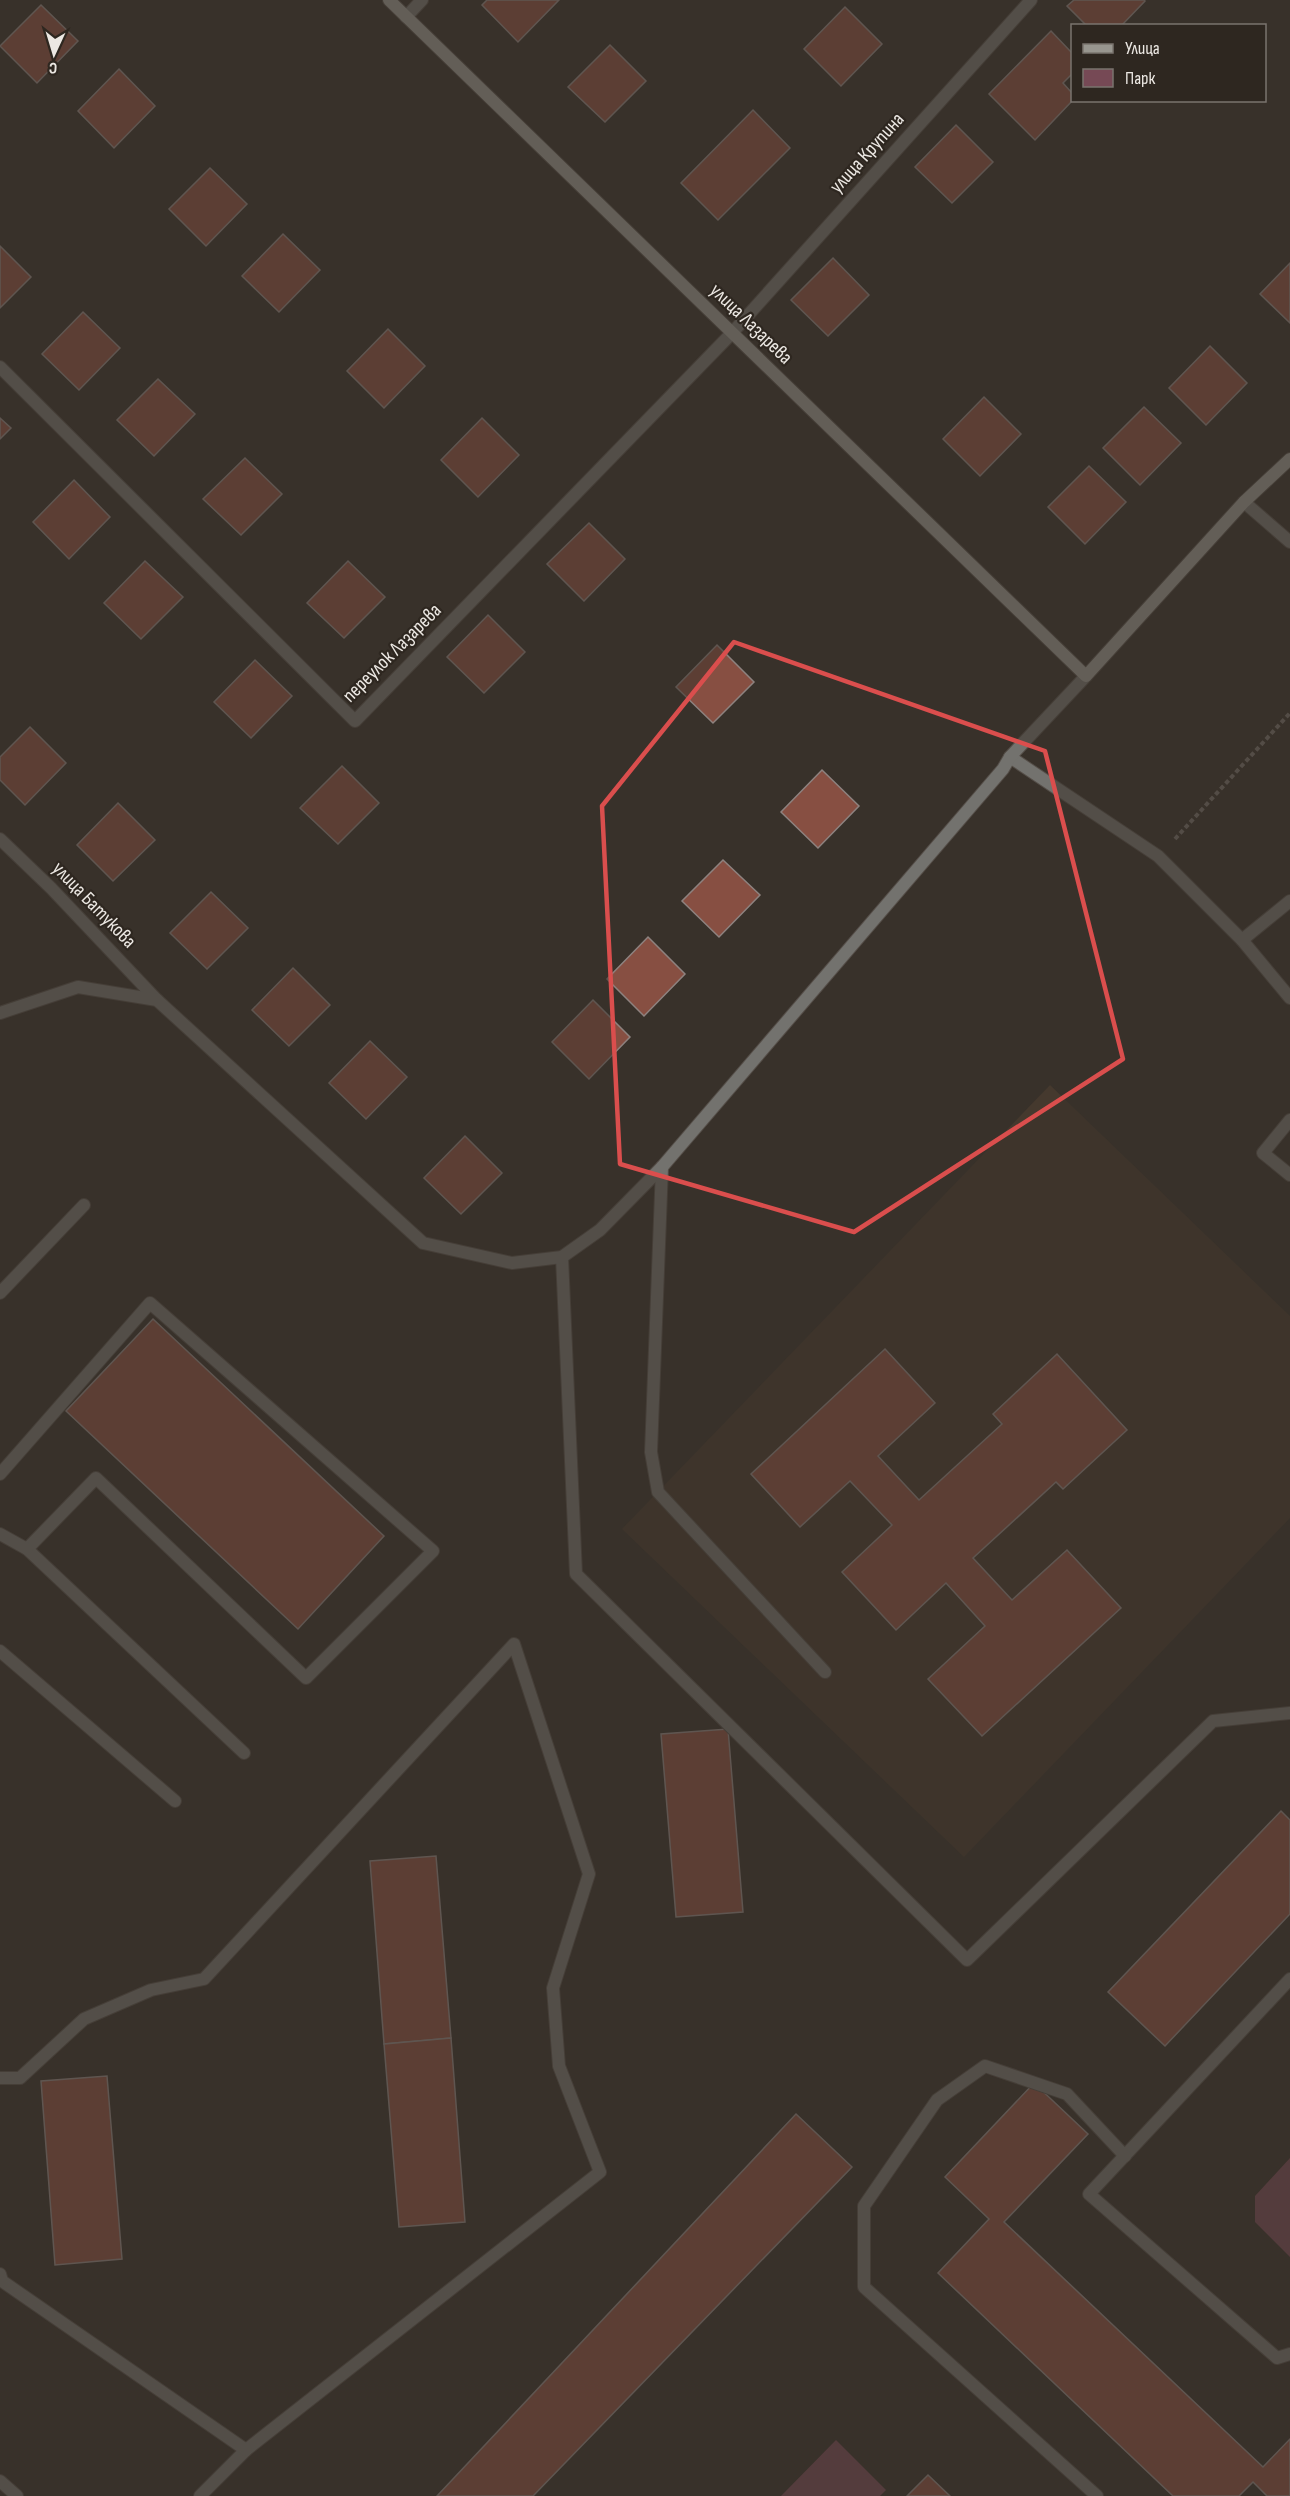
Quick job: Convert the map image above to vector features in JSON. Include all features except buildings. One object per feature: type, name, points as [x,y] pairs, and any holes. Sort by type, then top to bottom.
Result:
[{"type":"main road","name":"улица Лазарева","points":[[389,0],[1086,676]]},
{"type":"main road","points":[[1086,676],[1244,502],[1290,459]]},
{"type":"street","points":[[406,17],[422,0]]},
{"type":"street","name":"улица Крупина","points":[[732,333],[1031,0]]},
{"type":"street","name":"переулок Лазарева","points":[[0,367],[355,720],[732,333]]},
{"type":"street","points":[[1244,502],[1290,542]]},
{"type":"street","points":[[1086,676],[1010,757],[1003,769],[662,1167],[600,1230],[562,1257],[576,1574],[967,1960],[1213,1721],[1290,1713]]},
{"type":"street","points":[[1010,757],[1158,856],[1242,940],[1290,998]]},
{"type":"street","name":"улица Батукова","points":[[0,839],[51,888],[157,1000],[423,1243],[512,1263],[562,1257]]},
{"type":"street","points":[[1242,940],[1290,901]]},
{"type":"street","points":[[0,1013],[78,987],[157,1000]]},
{"type":"street","points":[[1290,1120],[1263,1153],[1290,1175]]},
{"type":"street","points":[[662,1167],[651,1452],[658,1492],[825,1672]]},
{"type":"street","points":[[0,1293],[84,1205]]},
{"type":"street","points":[[0,1474],[150,1303],[433,1551],[306,1678],[96,1478],[27,1549]]},
{"type":"street","points":[[0,1534],[27,1549],[244,1752]]},
{"type":"street","points":[[0,2078],[20,2078],[84,2019],[152,1990],[204,1979],[514,1644],[589,1874],[553,1988],[559,2066],[600,2172],[246,2450],[200,2496]]},
{"type":"street","points":[[0,1651],[175,1801]]},
{"type":"street","points":[[1290,1979],[1089,2194],[1277,2358],[1290,2354]]},
{"type":"street","points":[[1097,2496],[864,2287],[864,2206],[937,2100],[985,2066],[1067,2094],[1125,2156]]},
{"type":"street","points":[[0,2274],[2,2281],[246,2450]]},
{"type":"street","points":[[0,2481],[17,2496]]},
{"type":"path","points":[[1158,856],[1290,713]]},
{"type":"highlighted area","points":[[734,642],[1045,751],[1123,1059],[854,1232],[620,1164],[602,806]]},
{"type":"shaded area","points":[[1050,1085],[1290,1316],[1290,1518],[964,1857],[622,1529]]},
{"type":"green space","points":[[1290,2158],[1290,2257],[1255,2222],[1255,2196]]},
{"type":"green space","points":[[836,2440],[886,2490],[880,2496],[781,2496]]}]
